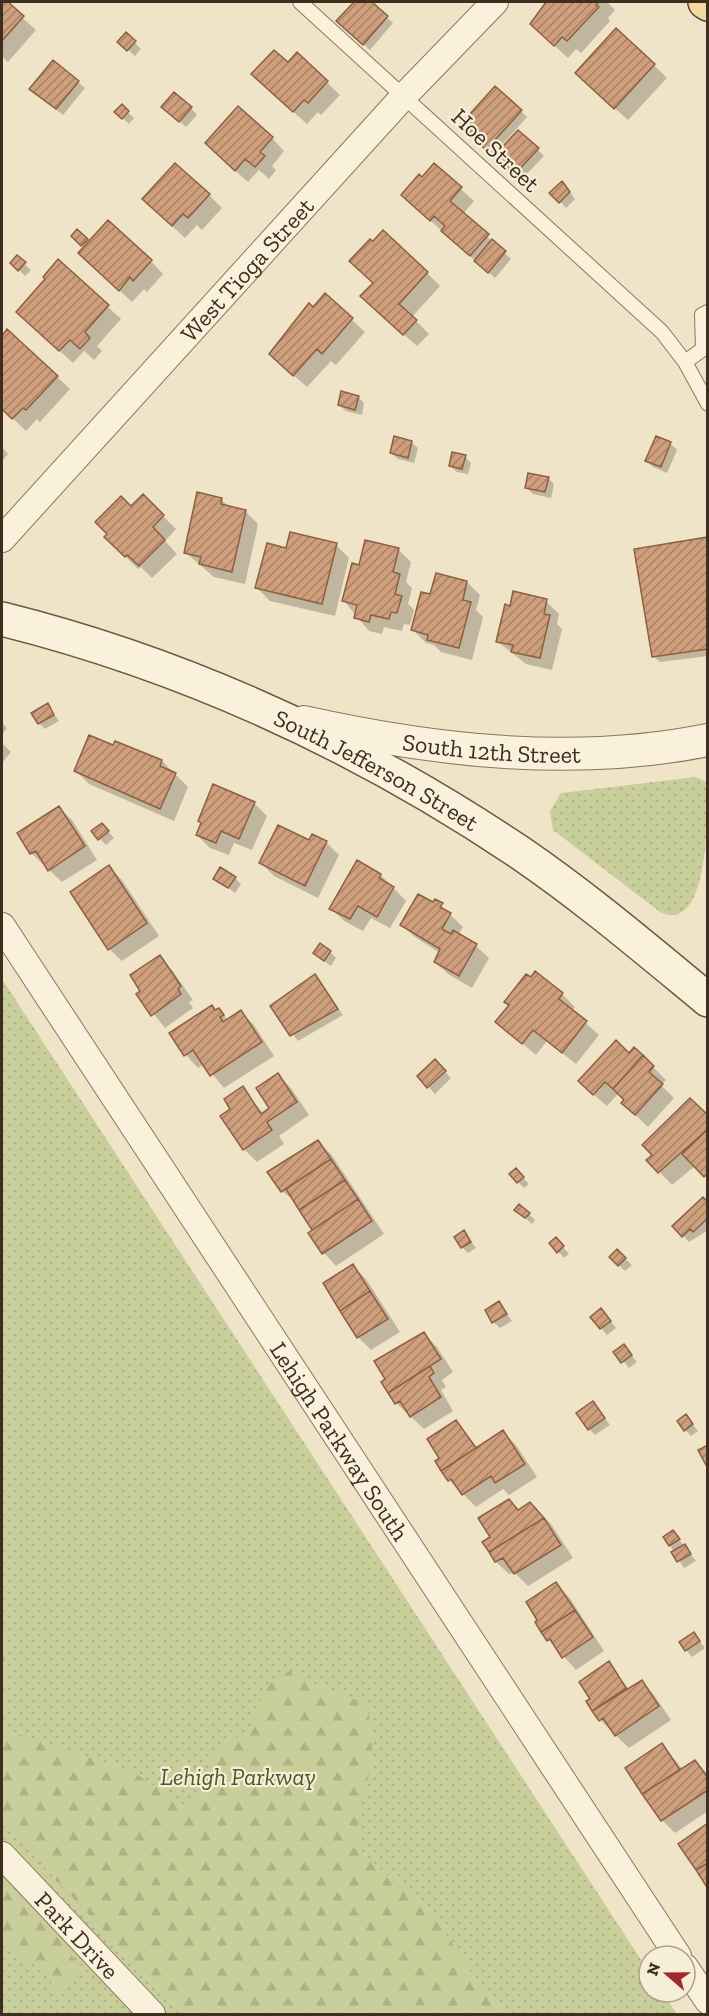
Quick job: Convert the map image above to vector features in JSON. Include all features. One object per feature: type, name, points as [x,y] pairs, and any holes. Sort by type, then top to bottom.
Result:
[{"type":"main road","name":"South Jefferson Street","points":[[2,619],[143,662],[279,717],[392,774],[443,803],[520,853],[587,903],[708,1000]]},
{"type":"street","name":"West Tioga Street","points":[[2,539],[404,96],[495,2]]},
{"type":"street","name":"South 12th Street","points":[[279,717],[356,734],[433,745],[511,752],[611,753],[675,747],[708,740]]},
{"type":"street","name":"Lehigh Parkway South","points":[[2,926],[670,1944]]},
{"type":"street","name":"Park Drive","points":[[2,1855],[152,2014]]},
{"type":"street","points":[[697,1985],[708,2001]]},
{"type":"lane","name":"Hoe Street","points":[[300,2],[662,332],[685,362],[708,404]]},
{"type":"lane","points":[[685,362],[703,349],[702,315],[708,312]]},
{"type":"green space","points":[[696,777],[707,782],[707,820],[702,869],[697,890],[688,906],[676,914],[660,912],[553,830],[550,811],[561,793]]},
{"type":"green space","name":"Lehigh Parkway","points":[[2,979],[637,1954],[637,2004],[670,2004],[677,2014],[2,2014]]},
{"type":"green space","points":[[2,1617],[5,1636],[4,1729],[135,1773],[187,1808],[221,1745],[250,1731],[267,1685],[290,1671],[327,1690],[368,1704],[373,1761],[357,1816],[362,1852],[438,1922],[470,1970],[505,2014],[182,2014],[2,1822]]},
{"type":"green space","points":[[2,1882],[51,1930],[83,1969],[56,1993],[51,1988],[51,1977],[2,1941]]},
{"type":"building","points":[[2,2],[8,2],[24,16],[2,41]]},
{"type":"building","points":[[354,2],[372,2],[388,16],[363,45],[336,21]]},
{"type":"building","points":[[546,2],[599,2],[596,5],[599,7],[567,41],[562,37],[554,46],[530,24]]},
{"type":"building","points":[[616,28],[655,64],[614,109],[575,73]]},
{"type":"building","points":[[126,32],[136,41],[127,51],[117,42]]},
{"type":"building","points":[[274,50],[288,62],[297,52],[328,81],[308,103],[304,100],[293,112],[251,74]]},
{"type":"building","points":[[53,60],[79,81],[56,109],[29,89]]},
{"type":"building","points":[[495,86],[522,110],[486,150],[460,125]]},
{"type":"building","points":[[174,92],[192,107],[179,122],[161,107]]},
{"type":"building","points":[[122,104],[129,111],[122,119],[114,112]]},
{"type":"building","points":[[238,106],[273,137],[260,152],[265,156],[255,167],[245,159],[235,171],[205,143]]},
{"type":"building","points":[[518,130],[539,148],[514,175],[493,157]]},
{"type":"building","points":[[175,163],[210,194],[188,218],[183,214],[172,226],[142,199]]},
{"type":"building","points":[[434,163],[462,187],[450,201],[489,234],[470,256],[441,231],[445,226],[434,216],[430,221],[401,195],[419,174],[422,177]]},
{"type":"building","points":[[562,181],[570,192],[559,203],[549,193]]},
{"type":"building","points":[[108,220],[152,260],[133,281],[130,277],[119,291],[78,253]]},
{"type":"building","points":[[77,229],[88,239],[81,246],[71,236]]},
{"type":"building","points":[[383,230],[428,272],[399,304],[417,320],[403,335],[360,296],[373,283],[349,261],[370,239],[373,241]]},
{"type":"building","points":[[492,239],[506,251],[488,273],[474,261]]},
{"type":"building","points":[[17,255],[26,262],[18,271],[10,263]]},
{"type":"building","points":[[58,259],[109,305],[85,332],[90,338],[80,349],[70,340],[59,351],[16,312],[45,279],[43,277]]},
{"type":"building","points":[[325,293],[353,318],[322,354],[317,349],[293,376],[269,354],[309,303],[313,307]]},
{"type":"building","points":[[7,329],[58,376],[26,410],[23,408],[12,419],[2,409],[2,336]]},
{"type":"building","points":[[341,391],[359,396],[355,410],[338,405]]},
{"type":"building","points":[[394,436],[412,441],[408,458],[390,453]]},
{"type":"building","points":[[656,436],[671,442],[661,467],[645,461]]},
{"type":"building","points":[[452,452],[466,455],[462,469],[449,466]]},
{"type":"building","points":[[528,473],[549,477],[545,492],[525,488]]},
{"type":"building","points":[[197,492],[222,498],[221,504],[246,510],[232,572],[199,564],[201,557],[184,553]]},
{"type":"building","points":[[143,494],[164,515],[153,527],[165,540],[139,566],[127,555],[125,557],[104,537],[107,534],[95,522],[121,496],[131,506]]},
{"type":"building","points":[[290,532],[337,543],[322,604],[255,588],[267,543],[286,548]]},
{"type":"building","points":[[708,537],[708,649],[652,657],[634,549]]},
{"type":"building","points":[[365,540],[399,548],[393,572],[400,574],[395,594],[402,596],[397,613],[391,612],[389,619],[371,615],[369,622],[354,618],[357,605],[342,601],[352,563],[359,565]]},
{"type":"building","points":[[436,573],[467,581],[463,600],[471,602],[459,648],[427,640],[428,635],[411,630],[421,592],[430,594]]},
{"type":"building","points":[[513,591],[547,599],[544,614],[550,615],[540,658],[511,652],[513,645],[496,642],[505,604],[510,606]]},
{"type":"building","points":[[48,703],[54,715],[38,724],[31,713]]},
{"type":"building","points":[[89,735],[113,745],[115,741],[162,760],[160,766],[176,773],[160,809],[74,771]]},
{"type":"building","points":[[213,784],[255,802],[239,839],[221,831],[216,843],[196,835],[201,823],[198,821]]},
{"type":"building","points":[[59,806],[85,846],[48,871],[36,851],[30,854],[17,833]]},
{"type":"building","points":[[102,823],[109,831],[98,840],[91,831]]},
{"type":"building","points":[[278,825],[309,840],[312,834],[327,841],[305,886],[259,863]]},
{"type":"building","points":[[357,860],[381,874],[379,878],[394,887],[377,917],[358,906],[350,919],[329,909]]},
{"type":"building","points":[[109,865],[147,923],[108,950],[70,892]]},
{"type":"building","points":[[220,867],[236,877],[228,888],[213,879]]},
{"type":"building","points":[[418,894],[433,902],[435,899],[443,903],[440,907],[451,913],[442,929],[451,934],[453,930],[477,944],[459,976],[434,962],[440,949],[400,925]]},
{"type":"building","points":[[320,943],[331,951],[324,961],[313,953]]},
{"type":"building","points":[[160,955],[181,986],[178,989],[181,994],[151,1016],[136,994],[140,991],[130,975]]},
{"type":"building","points":[[535,971],[563,993],[559,999],[587,1021],[562,1053],[533,1030],[522,1044],[495,1022],[509,1005],[504,1002],[526,974],[531,977]]},
{"type":"building","points":[[315,974],[338,1009],[290,1036],[270,1006]]},
{"type":"building","points":[[212,1005],[215,1010],[219,1008],[224,1015],[220,1017],[223,1022],[241,1010],[262,1042],[210,1076],[193,1050],[184,1056],[169,1033]]},
{"type":"building","points":[[616,1040],[629,1053],[634,1047],[643,1055],[613,1089],[605,1082],[593,1095],[578,1081]]},
{"type":"building","points":[[643,1055],[654,1066],[649,1072],[663,1084],[635,1115],[621,1103],[624,1100],[613,1089]]},
{"type":"building","points":[[435,1059],[446,1071],[427,1088],[417,1076]]},
{"type":"building","points":[[278,1073],[297,1102],[267,1122],[272,1130],[243,1150],[220,1116],[230,1109],[224,1099],[243,1086],[261,1114],[269,1108],[256,1088]]},
{"type":"building","points":[[690,1098],[708,1115],[708,1129],[658,1173],[646,1160],[652,1155],[642,1145]]},
{"type":"building","points":[[708,1129],[708,1173],[704,1177],[682,1154]]},
{"type":"building","points":[[318,1140],[331,1159],[281,1192],[267,1172]]},
{"type":"building","points":[[331,1159],[345,1180],[299,1210],[286,1189]]},
{"type":"building","points":[[516,1168],[524,1177],[517,1183],[509,1174]]},
{"type":"building","points":[[345,1180],[358,1199],[312,1230],[299,1210]]},
{"type":"building","points":[[703,1197],[708,1202],[708,1218],[693,1232],[690,1229],[682,1237],[672,1226]]},
{"type":"building","points":[[358,1199],[372,1221],[322,1254],[308,1233]]},
{"type":"building","points":[[519,1204],[530,1213],[525,1218],[514,1210]]},
{"type":"building","points":[[464,1230],[471,1242],[461,1248],[454,1237]]},
{"type":"building","points":[[556,1237],[564,1246],[557,1253],[549,1243]]},
{"type":"building","points":[[617,1249],[626,1258],[618,1266],[609,1257]]},
{"type":"building","points":[[353,1264],[370,1291],[340,1311],[323,1283]]},
{"type":"building","points":[[370,1291],[388,1319],[357,1338],[340,1311]]},
{"type":"building","points":[[499,1301],[507,1314],[492,1323],[485,1310]]},
{"type":"building","points":[[601,1308],[611,1321],[600,1329],[590,1317]]},
{"type":"building","points":[[424,1332],[441,1359],[388,1393],[381,1382],[385,1379],[374,1361]]},
{"type":"building","points":[[624,1344],[632,1355],[621,1363],[613,1352]]},
{"type":"building","points":[[430,1366],[434,1373],[429,1377],[441,1397],[410,1417],[400,1401],[395,1404],[388,1393]]},
{"type":"building","points":[[593,1401],[605,1418],[588,1430],[576,1413]]},
{"type":"building","points":[[686,1414],[693,1424],[684,1431],[677,1421]]},
{"type":"building","points":[[456,1420],[476,1448],[441,1471],[435,1461],[439,1458],[427,1439]]},
{"type":"building","points":[[503,1430],[525,1464],[495,1483],[491,1476],[462,1495],[451,1479],[448,1481],[441,1471]]},
{"type":"building","points":[[708,1445],[708,1464],[706,1465],[698,1450]]},
{"type":"building","points":[[509,1499],[518,1510],[530,1502],[544,1518],[489,1552],[482,1542],[490,1537],[478,1518]]},
{"type":"building","points":[[544,1518],[561,1545],[514,1574],[503,1558],[495,1562],[489,1552]]},
{"type":"building","points":[[673,1530],[680,1539],[669,1546],[663,1537]]},
{"type":"building","points":[[685,1544],[691,1554],[677,1562],[671,1552]]},
{"type":"building","points":[[556,1582],[575,1610],[541,1632],[526,1602]]},
{"type":"building","points":[[575,1610],[593,1637],[562,1658],[550,1639],[547,1641],[541,1632]]},
{"type":"building","points":[[694,1632],[700,1641],[685,1651],[679,1642]]},
{"type":"building","points":[[609,1661],[626,1688],[592,1711],[586,1701],[590,1699],[579,1682]]},
{"type":"building","points":[[642,1680],[659,1706],[615,1736],[603,1718],[599,1721],[592,1711]]},
{"type":"building","points":[[662,1743],[680,1770],[642,1794],[625,1768]]},
{"type":"building","points":[[695,1760],[708,1778],[708,1790],[661,1821],[642,1794]]},
{"type":"building","points":[[708,1823],[708,1863],[696,1870],[678,1844]]},
{"type":"building","points":[[708,1863],[708,1889],[696,1870]]}]
